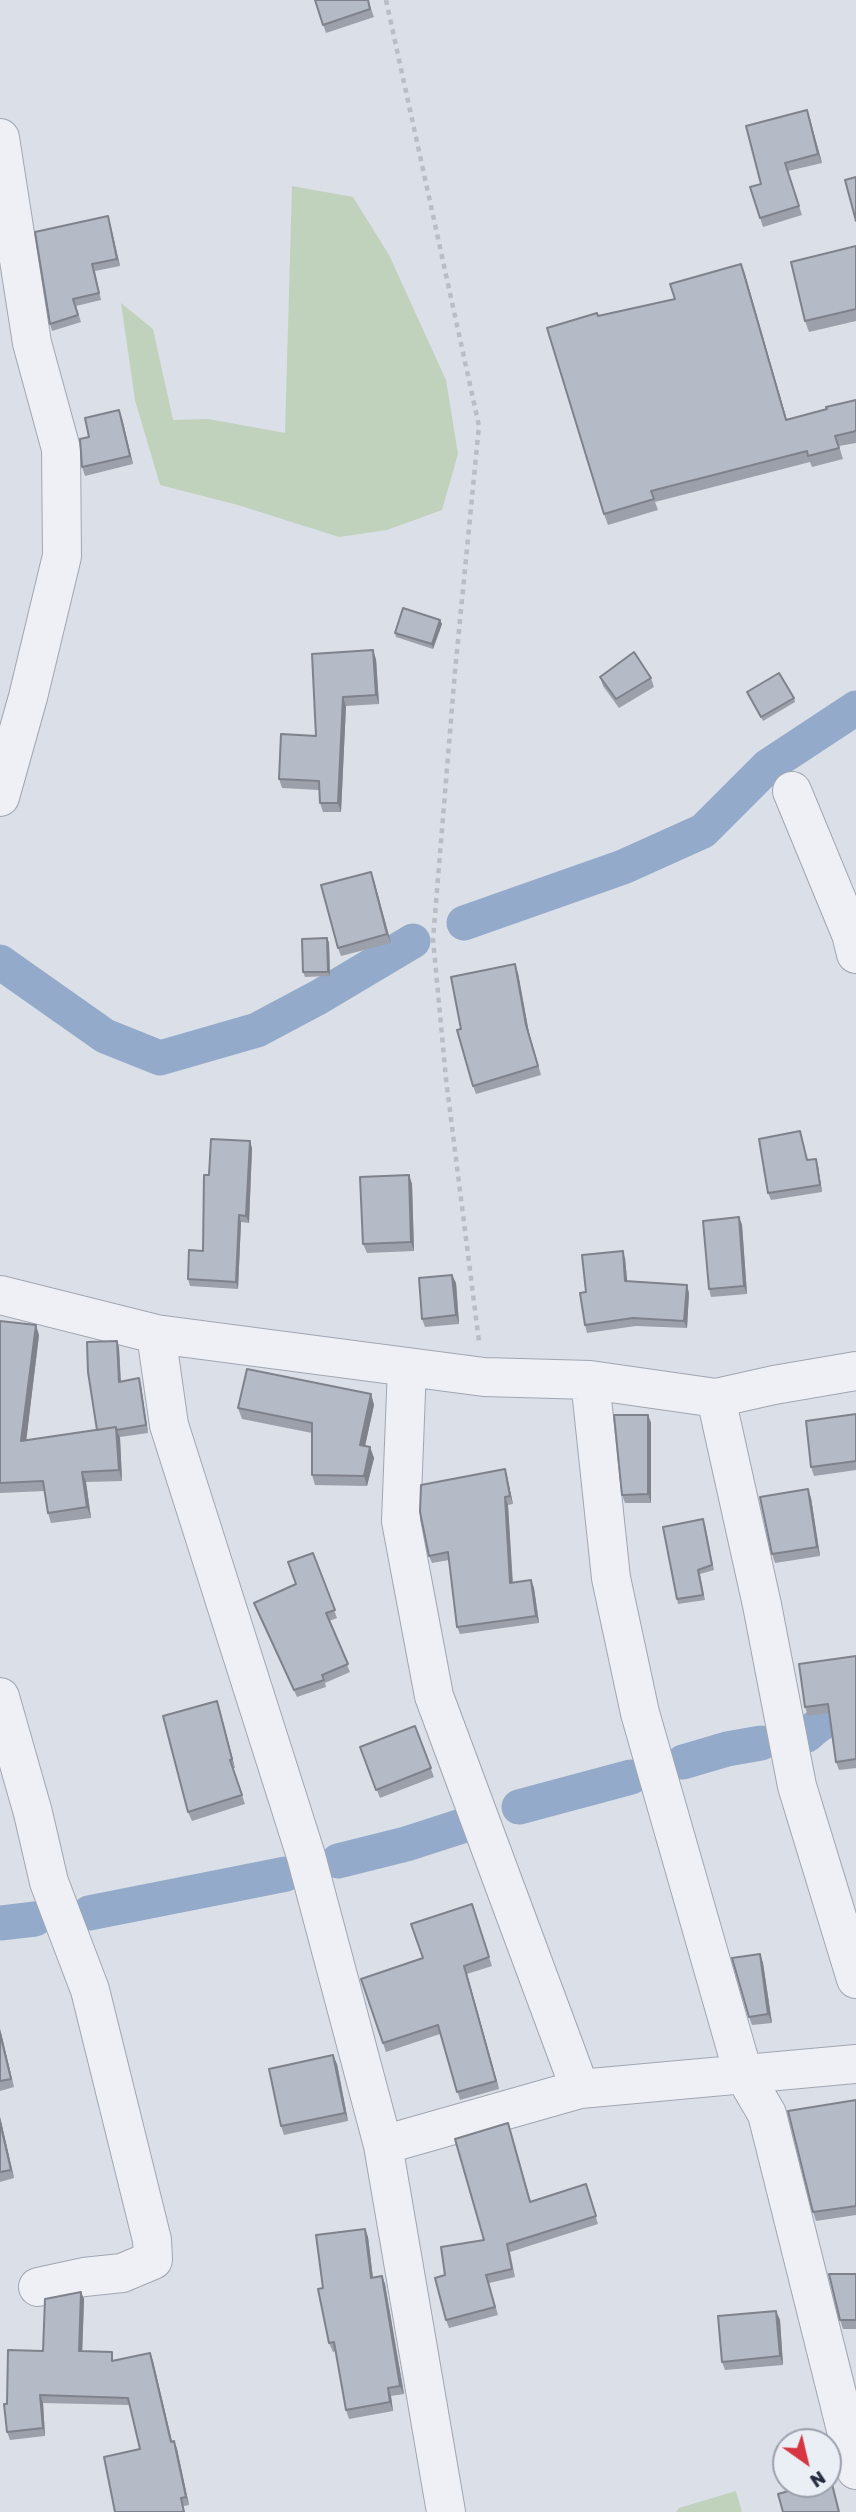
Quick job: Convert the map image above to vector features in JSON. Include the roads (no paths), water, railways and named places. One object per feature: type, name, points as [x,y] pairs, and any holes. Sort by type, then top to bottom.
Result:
[{"type":"street","points":[[0,138],[32,343],[61,449],[62,556],[28,697],[0,797]]},
{"type":"street","points":[[792,791],[851,934],[856,954]]},
{"type":"street","points":[[0,1295],[156,1334],[484,1377],[590,1380],[716,1398],[856,1371]]},
{"type":"street","points":[[156,1334],[169,1425],[306,1856],[383,2145],[446,2512]]},
{"type":"street","points":[[407,1367],[401,1521],[434,1696],[580,2089]]},
{"type":"street","points":[[590,1380],[611,1577],[640,1713],[743,2073],[767,2114],[856,2470]]},
{"type":"street","points":[[716,1398],[754,1565],[797,1786],[856,1979]]},
{"type":"street","points":[[0,1697],[33,1813],[49,1882],[90,1990],[152,2240],[153,2260],[122,2273],[84,2277],[38,2287]]},
{"type":"street","points":[[383,2145],[580,2089],[856,2064]]},
{"type":"waterway","points":[[464,923],[623,867],[703,831],[768,766],[856,708]]},
{"type":"waterway","points":[[0,962],[105,1036],[160,1058],[257,1030],[413,941]]},
{"type":"waterway","points":[[807,1735],[829,1719],[856,1712]]},
{"type":"waterway","points":[[683,1762],[727,1749],[761,1743]]},
{"type":"waterway","points":[[519,1807],[631,1777]]},
{"type":"waterway","points":[[338,1861],[406,1844],[468,1824]]},
{"type":"waterway","points":[[89,1913],[286,1874]]},
{"type":"waterway","points":[[0,1923],[35,1919]]}]
